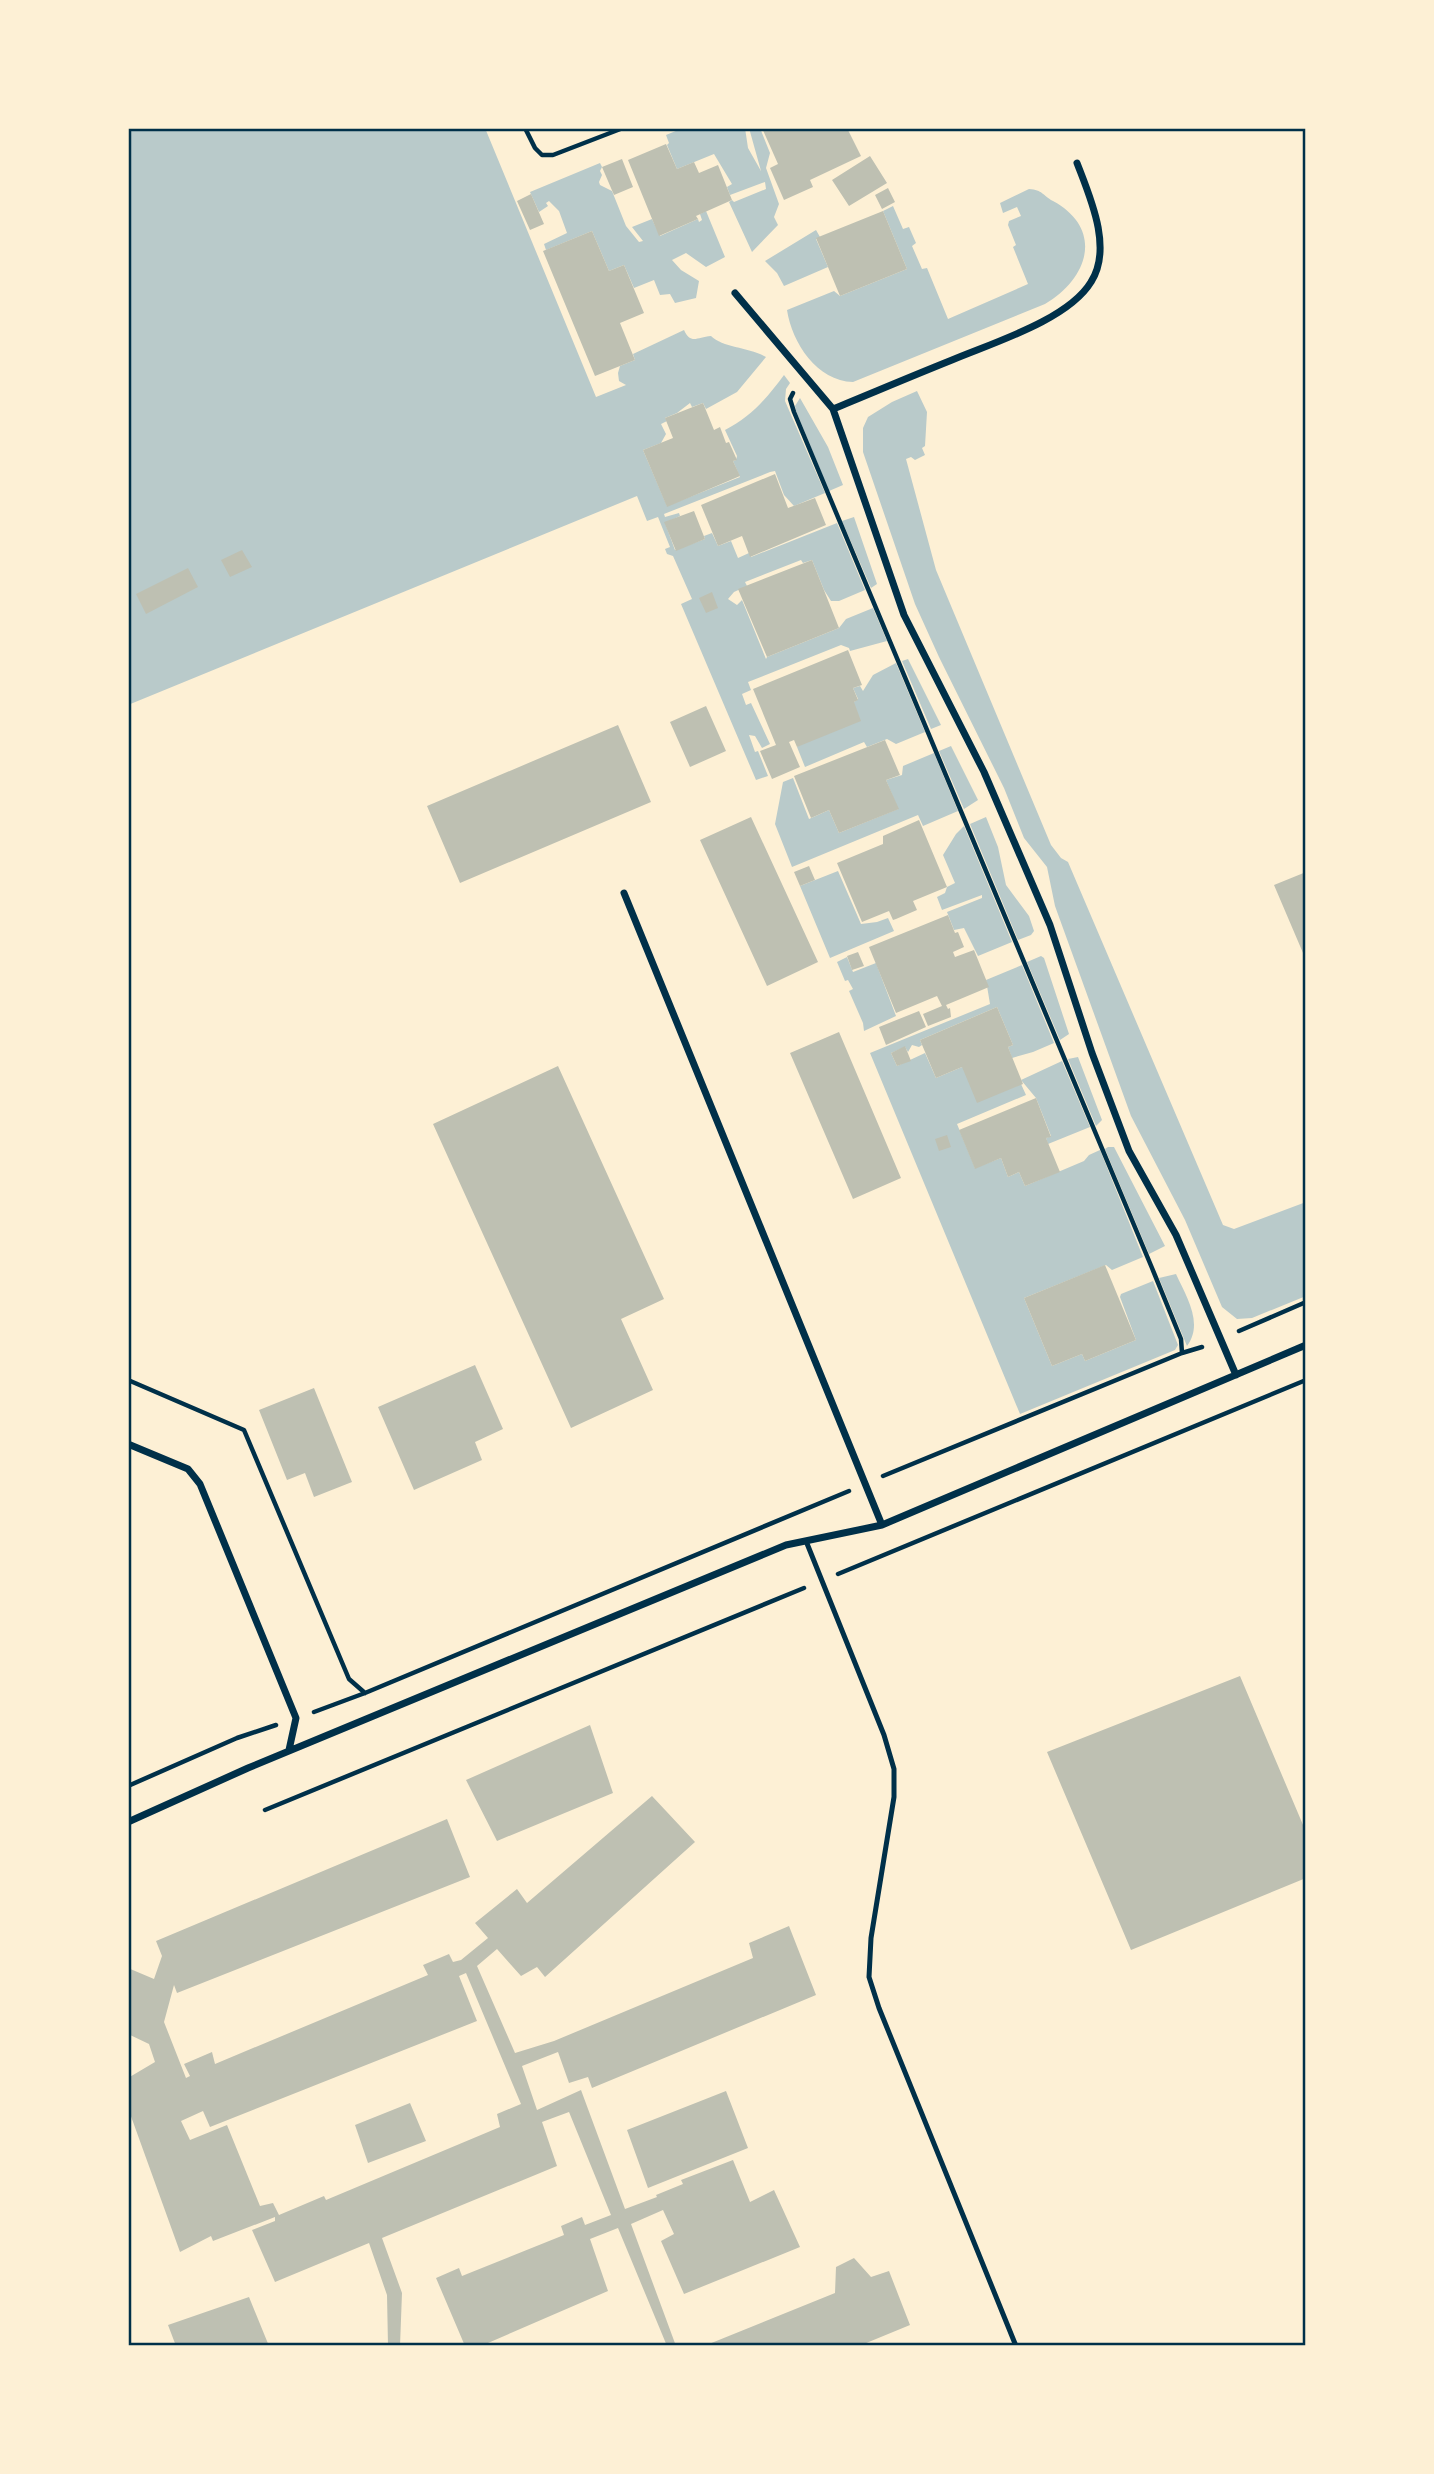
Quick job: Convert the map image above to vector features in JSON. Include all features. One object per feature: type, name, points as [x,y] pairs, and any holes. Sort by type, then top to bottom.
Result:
[{"type":"street","points":[[833,409],[1042,323],[1074,300],[1092,281],[1099,258],[1095,209],[1077,163]]},
{"type":"street","points":[[735,293],[833,409],[904,615],[993,793],[1050,925],[1092,1053],[1129,1151],[1176,1235],[1236,1375]]},
{"type":"street","points":[[624,893],[882,1525]]},
{"type":"street","points":[[128,1822],[289,1751],[786,1545],[882,1525],[1306,1345]]},
{"type":"street","points":[[128,1444],[188,1468],[200,1484],[296,1718],[289,1751]]},
{"type":"lane","points":[[806,1541],[884,1735],[894,1769],[894,1797],[871,1938],[869,1977],[879,2008],[1016,2346]]},
{"type":"path","points":[[525,128],[541,155],[553,155],[624,128]]},
{"type":"path","points":[[805,379],[790,399],[794,412],[1181,1339],[1182,1353]]},
{"type":"path","points":[[1248,1327],[1306,1302]]},
{"type":"path","points":[[128,1786],[237,1738],[365,1693],[1182,1353],[1192,1352]]},
{"type":"path","points":[[128,1380],[243,1430],[349,1679],[365,1693]]},
{"type":"path","points":[[265,1810],[1306,1380]]},
{"type":"shaded area","points":[[128,128],[485,128],[596,397],[626,385],[619,381],[618,373],[620,366],[635,360],[633,354],[684,330],[692,339],[711,336],[722,343],[766,357],[737,392],[706,409],[703,403],[692,407],[690,403],[665,418],[667,421],[661,424],[666,434],[661,443],[643,450],[667,506],[740,477],[733,461],[737,456],[725,430],[758,406],[784,375],[790,383],[786,389],[785,401],[825,493],[794,506],[784,495],[775,471],[770,472],[664,514],[665,517],[679,513],[680,516],[665,523],[675,550],[705,539],[704,536],[712,533],[718,546],[731,541],[738,558],[749,553],[751,557],[837,523],[865,590],[839,601],[831,601],[812,560],[803,563],[801,560],[745,582],[747,586],[734,592],[728,599],[737,605],[742,600],[766,659],[839,628],[846,619],[873,608],[887,641],[850,651],[841,645],[748,682],[751,690],[742,694],[746,705],[751,703],[770,744],[762,748],[755,736],[749,735],[768,776],[756,780],[681,604],[692,599],[673,556],[667,554],[665,549],[670,547],[658,517],[647,521],[637,496],[128,705]]},
{"type":"shaded area","points":[[683,128],[745,128],[748,148],[761,171],[749,128],[760,128],[770,153],[766,168],[779,204],[774,217],[778,225],[752,252],[729,202],[766,189],[765,182],[730,195],[727,187],[732,184],[714,154],[677,169],[667,145],[669,143],[666,135]]},
{"type":"shaded area","points":[[600,163],[600,185],[612,191],[626,226],[639,242],[643,241],[632,227],[652,219],[660,236],[698,219],[699,222],[702,220],[700,214],[706,211],[725,257],[706,267],[686,253],[672,260],[681,270],[699,281],[696,298],[675,303],[670,294],[660,295],[654,280],[634,288],[624,265],[609,271],[592,231],[546,250],[544,244],[567,233],[559,211],[549,201],[546,203],[548,206],[539,212],[530,192]]},
{"type":"shaded area","points":[[1029,189],[1040,192],[1069,212],[1079,225],[1084,239],[1085,253],[1080,267],[1072,281],[1060,293],[1045,304],[853,382],[828,375],[808,358],[794,335],[787,310],[834,291],[840,296],[907,269],[883,211],[893,206],[903,229],[909,227],[916,243],[912,246],[922,269],[927,268],[948,319],[1028,284],[1013,247],[1016,245],[1008,225],[1009,221],[1021,216],[1017,207],[1003,213],[1000,203]]},
{"type":"shaded area","points":[[816,230],[820,237],[816,239],[828,267],[784,286],[777,273],[765,261]]},
{"type":"shaded area","points":[[917,391],[927,412],[925,446],[922,448],[925,455],[915,460],[911,457],[906,459],[936,570],[1051,845],[1061,858],[1068,862],[1223,1225],[1234,1229],[1306,1202],[1306,1296],[1252,1318],[1237,1319],[1222,1307],[1185,1220],[1131,1116],[1055,906],[1047,867],[1024,838],[1004,788],[915,604],[863,452],[863,428],[868,417]]},
{"type":"shaded area","points":[[800,398],[828,447],[843,485],[829,491],[796,411],[795,406]]},
{"type":"shaded area","points":[[854,517],[877,584],[871,588],[842,521]]},
{"type":"shaded area","points":[[908,659],[941,725],[931,729],[902,661]]},
{"type":"shaded area","points":[[896,663],[925,732],[896,744],[887,739],[867,747],[864,742],[805,767],[797,747],[858,699],[853,688],[860,686],[863,691],[873,675]]},
{"type":"shaded area","points":[[951,746],[978,800],[964,809],[939,751]]},
{"type":"shaded area","points":[[934,753],[958,811],[923,826],[918,815],[792,867],[775,824],[783,782],[793,778],[809,819],[829,810],[839,833],[898,809],[886,780],[902,775],[903,766]]},
{"type":"shaded area","points":[[986,817],[998,847],[1006,885],[1029,916],[1034,931],[1018,940],[970,824]]},
{"type":"shaded area","points":[[964,826],[1012,942],[978,956],[964,928],[954,930],[947,912],[982,898],[982,895],[942,910],[937,897],[955,883],[943,855]]},
{"type":"shaded area","points":[[838,871],[861,924],[888,918],[894,931],[830,958],[800,886]]},
{"type":"shaded area","points":[[1041,956],[1044,958],[1069,1034],[1060,1040],[1027,962]]},
{"type":"shaded area","points":[[847,957],[853,972],[876,963],[896,1016],[864,1031],[849,991],[853,989],[848,980],[845,981],[837,962]]},
{"type":"shaded area","points":[[1022,965],[1054,1043],[1012,1058],[1008,1047],[1013,1045],[997,1007],[920,1040],[922,1045],[912,1045],[908,1052],[905,1047],[891,1053],[897,1066],[925,1053],[936,1078],[962,1067],[1021,1084],[1026,1095],[957,1124],[975,1168],[1001,1158],[1008,1177],[1019,1172],[1025,1186],[1084,1161],[1089,1155],[1100,1150],[1143,1257],[1112,1270],[1106,1265],[1024,1298],[1052,1366],[1082,1354],[1085,1361],[1136,1340],[1120,1297],[1121,1294],[1153,1281],[1178,1345],[1175,1350],[1020,1414],[870,1053],[990,1004],[986,980]]},
{"type":"shaded area","points":[[1078,1057],[1102,1120],[1096,1126],[1068,1059]]},
{"type":"shaded area","points":[[1062,1061],[1090,1127],[1048,1144],[1046,1138],[1051,1136],[1036,1098],[1021,1080]]},
{"type":"shaded area","points":[[1114,1147],[1165,1246],[1149,1254],[1105,1149]]},
{"type":"shaded area","points":[[1176,1274],[1194,1319],[1192,1337],[1187,1346],[1159,1278]]},
{"type":"building","points":[[762,128],[847,128],[861,156],[810,180],[813,187],[784,200],[770,168],[778,164]]},
{"type":"building","points":[[666,144],[677,169],[694,162],[699,173],[718,165],[732,200],[659,236],[628,160]]},
{"type":"building","points":[[870,156],[887,183],[849,206],[832,180]]},
{"type":"building","points":[[622,159],[633,187],[614,195],[602,167]]},
{"type":"building","points":[[888,188],[895,202],[882,209],[875,195]]},
{"type":"building","points":[[531,194],[544,224],[530,230],[517,201]]},
{"type":"building","points":[[883,211],[907,269],[840,296],[816,238]]},
{"type":"building","points":[[592,231],[609,271],[624,265],[644,313],[620,323],[635,360],[595,376],[543,251]]},
{"type":"building","points":[[703,403],[714,430],[720,427],[726,443],[729,442],[740,476],[667,507],[643,450],[673,438],[665,418]]},
{"type":"building","points":[[775,474],[788,508],[815,498],[826,525],[750,557],[742,536],[718,546],[701,505]]},
{"type":"building","points":[[694,511],[705,539],[676,551],[664,522]]},
{"type":"building","points":[[242,550],[252,567],[230,577],[221,560]]},
{"type":"building","points":[[812,560],[839,628],[767,657],[738,589]]},
{"type":"building","points":[[188,568],[198,587],[146,614],[136,594]]},
{"type":"building","points":[[712,592],[718,608],[706,613],[699,598]]},
{"type":"building","points":[[848,650],[862,685],[853,688],[858,700],[854,702],[861,721],[797,747],[794,740],[789,742],[800,767],[772,779],[760,751],[776,745],[753,689]]},
{"type":"building","points":[[706,706],[726,751],[690,767],[670,722]]},
{"type":"building","points":[[618,725],[651,802],[460,883],[427,806]]},
{"type":"building","points":[[885,740],[900,775],[886,780],[899,809],[839,833],[829,810],[811,818],[794,776]]},
{"type":"building","points":[[751,817],[818,962],[767,986],[700,840]]},
{"type":"building","points":[[919,820],[947,887],[913,901],[917,910],[896,919],[893,920],[889,911],[862,922],[837,863],[883,844],[883,836]]},
{"type":"building","points":[[809,866],[815,880],[800,886],[794,872]]},
{"type":"building","points":[[1306,872],[1306,960],[1274,885]]},
{"type":"building","points":[[948,915],[964,947],[953,952],[955,957],[974,950],[989,987],[946,1005],[950,1008],[951,1017],[928,1026],[923,1014],[942,1006],[937,996],[896,1013],[869,947]]},
{"type":"building","points":[[858,952],[864,966],[852,970],[847,956]]},
{"type":"building","points":[[997,1007],[1013,1045],[1008,1047],[1023,1084],[977,1103],[962,1067],[936,1078],[920,1040]]},
{"type":"building","points":[[919,1011],[926,1027],[886,1045],[879,1027]]},
{"type":"building","points":[[839,1032],[901,1178],[853,1199],[790,1053]]},
{"type":"building","points":[[905,1046],[911,1061],[897,1066],[891,1053]]},
{"type":"building","points":[[558,1066],[664,1299],[621,1319],[653,1390],[571,1428],[433,1124]]},
{"type":"building","points":[[1036,1098],[1051,1137],[1046,1138],[1060,1172],[1025,1186],[1019,1172],[1008,1177],[1001,1158],[975,1169],[959,1130]]},
{"type":"building","points":[[947,1135],[951,1147],[939,1151],[935,1139]]},
{"type":"building","points":[[1105,1265],[1136,1340],[1085,1361],[1082,1354],[1052,1366],[1024,1298]]},
{"type":"building","points":[[475,1365],[503,1429],[475,1442],[482,1460],[414,1490],[378,1407]]},
{"type":"building","points":[[314,1388],[352,1482],[314,1497],[305,1473],[287,1480],[259,1410]]},
{"type":"building","points":[[1240,1676],[1306,1832],[1306,1878],[1131,1950],[1047,1752]]},
{"type":"building","points":[[590,1725],[613,1793],[497,1841],[466,1780]]},
{"type":"building","points":[[652,1796],[695,1842],[545,1977],[537,1967],[521,1976],[497,1949],[477,1966],[515,2053],[554,2041],[753,1958],[749,1943],[789,1926],[816,1995],[592,2088],[588,2077],[569,2083],[558,2052],[522,2066],[537,2110],[581,2090],[625,2209],[683,2184],[681,2180],[733,2160],[750,2202],[774,2190],[800,2247],[684,2294],[661,2241],[674,2234],[663,2210],[631,2224],[676,2346],[667,2346],[618,2228],[590,2239],[608,2291],[481,2346],[465,2346],[436,2278],[459,2268],[462,2276],[564,2235],[561,2226],[582,2217],[585,2225],[611,2215],[569,2112],[542,2122],[557,2166],[382,2238],[402,2293],[400,2346],[388,2346],[387,2295],[369,2243],[275,2282],[252,2230],[275,2221],[275,2217],[213,2241],[211,2236],[180,2252],[128,2108],[128,2078],[155,2062],[149,2044],[128,2034],[128,1968],[154,1979],[162,1956],[156,1941],[447,1819],[470,1877],[177,1993],[174,1985],[164,2022],[186,2078],[190,2076],[184,2064],[212,2052],[215,2064],[428,1975],[423,1965],[449,1954],[453,1962],[461,1960],[488,1938],[475,1923],[517,1889],[527,1903]],"holes":[[[466,1973],[521,2104],[497,2114],[500,2127],[326,2200],[324,2196],[279,2215],[273,2203],[260,2206],[227,2125],[190,2140],[181,2121],[203,2111],[210,2127],[477,2021],[459,1976]]]},
{"type":"building","points":[[726,2091],[748,2148],[648,2188],[627,2130]]},
{"type":"building","points":[[410,2103],[426,2141],[368,2163],[355,2125]]},
{"type":"building","points":[[854,2258],[871,2277],[889,2271],[910,2325],[859,2346],[704,2346],[835,2293],[836,2267]]},
{"type":"building","points":[[249,2297],[269,2346],[176,2346],[168,2325]]}]
